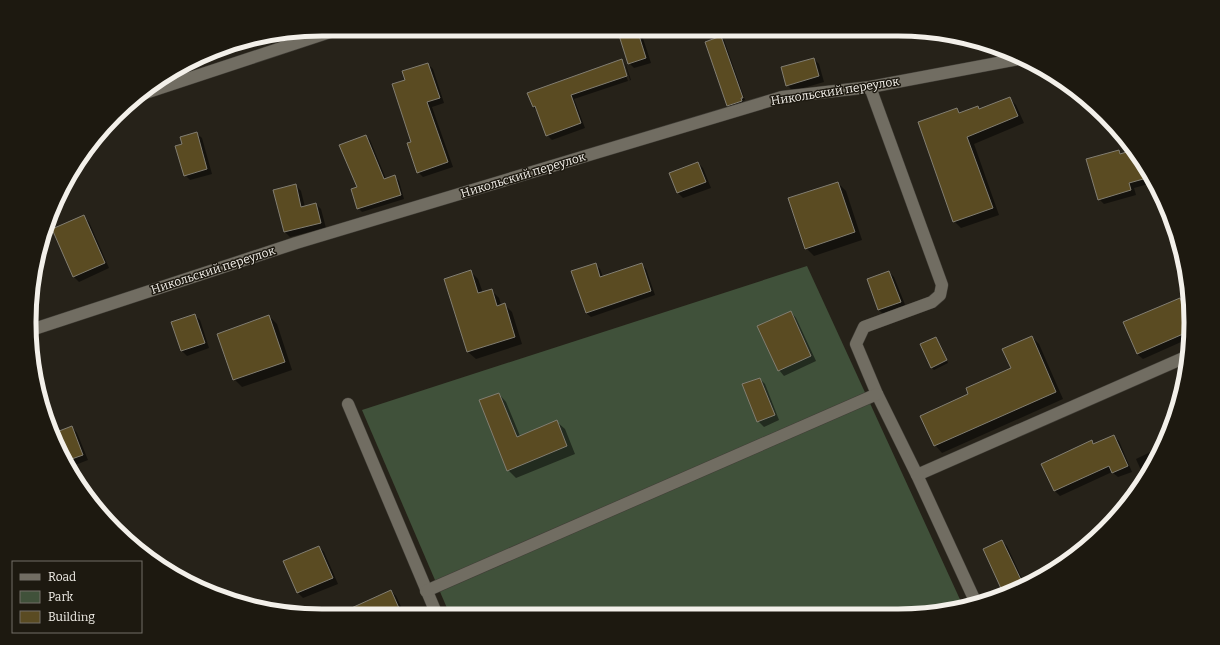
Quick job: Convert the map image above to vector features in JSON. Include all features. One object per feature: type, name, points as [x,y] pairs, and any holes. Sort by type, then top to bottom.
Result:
[{"type":"street","points":[[155,90],[317,36]]},
{"type":"street","name":"Никольский переулок","points":[[36,328],[296,243],[782,97],[870,87],[1012,60]]},
{"type":"street","points":[[870,87],[942,284],[940,295],[932,302],[864,327],[856,344],[877,394],[918,475],[974,598]]},
{"type":"street","points":[[918,475],[1182,359]]},
{"type":"street","points":[[426,591],[877,394]]},
{"type":"street","points":[[348,404],[434,609]]},
{"type":"green space","points":[[807,266],[961,601],[935,607],[898,609],[447,609],[362,410]]},
{"type":"building","points":[[619,36],[639,36],[646,58],[628,64]]},
{"type":"building","points":[[721,36],[743,98],[741,98],[742,101],[727,106],[705,42]]},
{"type":"building","points":[[814,58],[819,76],[786,86],[781,67]]},
{"type":"building","points":[[622,59],[627,76],[571,95],[581,123],[546,136],[535,106],[533,107],[527,93]]},
{"type":"building","points":[[428,63],[440,98],[427,102],[448,162],[417,173],[407,143],[411,142],[392,84],[405,80],[402,71]]},
{"type":"building","points":[[1010,97],[1018,116],[967,137],[993,208],[953,222],[918,122],[957,108],[959,113],[978,106],[979,109]]},
{"type":"building","points":[[197,132],[207,169],[184,176],[175,146],[182,144],[180,137]]},
{"type":"building","points":[[366,135],[384,179],[395,175],[401,195],[357,209],[351,189],[357,187],[339,145]]},
{"type":"building","points":[[1119,150],[1120,154],[1128,152],[1146,178],[1129,183],[1131,190],[1098,200],[1086,159]]},
{"type":"building","points":[[698,162],[706,182],[677,193],[669,173]]},
{"type":"building","points":[[838,182],[855,232],[805,249],[788,198]]},
{"type":"building","points":[[296,184],[301,207],[316,203],[321,223],[284,232],[273,190]]},
{"type":"building","points":[[84,215],[105,263],[73,277],[52,229]]},
{"type":"building","points":[[596,263],[600,277],[642,263],[651,291],[586,313],[571,271]]},
{"type":"building","points":[[471,270],[478,293],[492,289],[497,306],[505,303],[515,337],[467,352],[444,279]]},
{"type":"building","points":[[889,271],[901,302],[878,310],[867,279]]},
{"type":"building","points":[[1180,298],[1183,305],[1183,334],[1137,354],[1123,322]]},
{"type":"building","points":[[791,311],[811,356],[778,371],[757,326]]},
{"type":"building","points":[[195,314],[205,343],[181,351],[171,322]]},
{"type":"building","points":[[269,315],[285,362],[233,380],[217,334]]},
{"type":"building","points":[[1032,336],[1056,392],[934,446],[920,416],[968,394],[966,388],[1011,368],[1002,349]]},
{"type":"building","points":[[936,337],[947,360],[931,368],[920,344]]},
{"type":"building","points":[[760,378],[775,415],[757,422],[742,384]]},
{"type":"building","points":[[499,393],[517,437],[557,420],[567,446],[507,471],[479,400]]},
{"type":"building","points":[[72,426],[83,455],[71,459],[58,432]]},
{"type":"building","points":[[1114,435],[1128,466],[1112,473],[1109,466],[1054,491],[1041,464],[1092,440],[1093,444]]},
{"type":"building","points":[[1002,540],[1021,580],[1001,589],[983,549]]},
{"type":"building","points":[[319,546],[333,578],[297,593],[283,561]]},
{"type":"building","points":[[391,590],[399,609],[349,609]]}]
